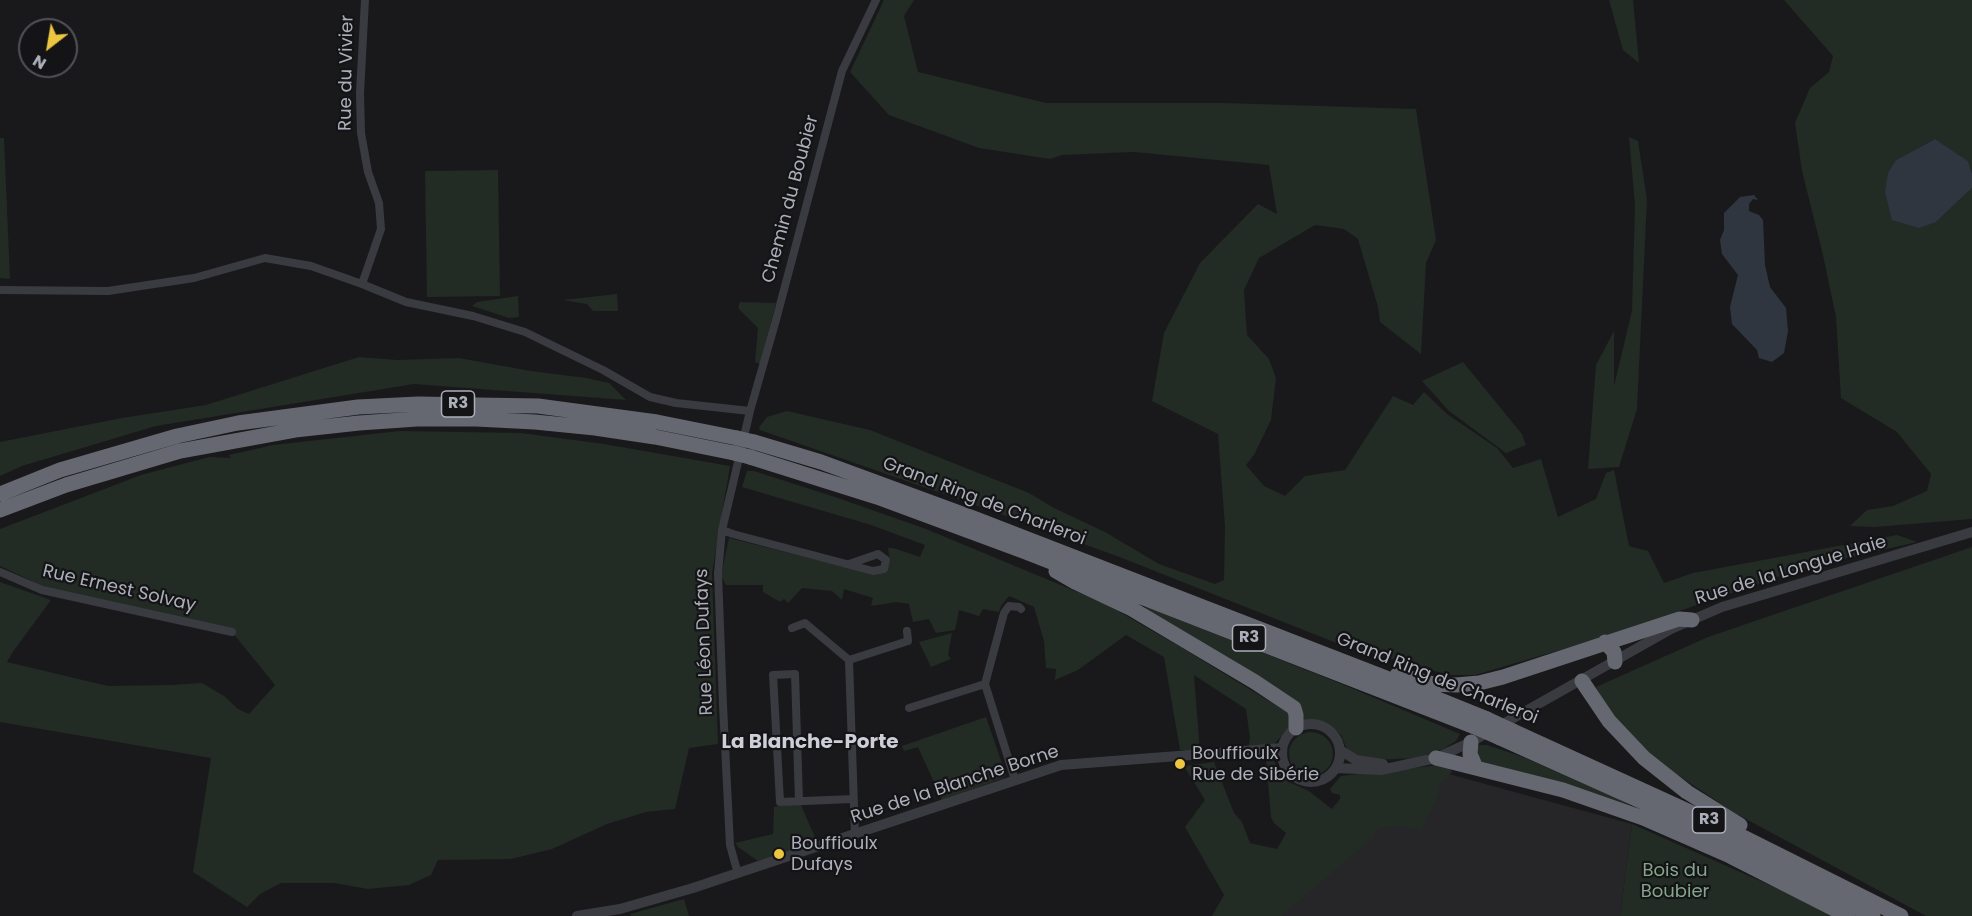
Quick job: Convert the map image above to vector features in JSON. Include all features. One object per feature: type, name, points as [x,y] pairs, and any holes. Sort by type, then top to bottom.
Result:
[{"type":"highway","name":"Grand Ring de Charleroi","points":[[0,494],[60,470],[177,436],[238,423],[358,407],[418,404],[538,406],[657,422],[752,450],[821,462],[934,503],[1381,676],[1481,723],[1672,802],[1901,916]]},
{"type":"highway","name":"Grand Ring de Charleroi","points":[[0,510],[66,485],[180,451],[295,430],[359,423],[417,419],[535,422],[736,446]]},
{"type":"highway","name":"Grand Ring de Charleroi","points":[[752,450],[1481,723]]},
{"type":"highway","points":[[0,516],[16,503]]},
{"type":"highway","points":[[1023,551],[1075,582],[1132,609],[1255,682],[1294,708],[1296,728]]},
{"type":"highway","points":[[1381,676],[1402,675],[1434,684],[1456,686],[1479,683],[1679,619],[1692,620]]},
{"type":"highway","points":[[1605,642],[1614,652],[1615,662]]},
{"type":"highway","points":[[1582,681],[1609,721],[1644,758],[1687,792],[1751,832],[1774,852]]},
{"type":"highway","name":"Grand Ring de Charleroi","points":[[1507,734],[1873,916]]},
{"type":"highway","points":[[1471,742],[1470,754],[1476,768]]},
{"type":"highway","points":[[1436,758],[1563,790],[1643,818],[1730,856],[1848,916]]},
{"type":"street","name":"Rue du Vivier","points":[[362,284],[381,229],[379,203],[368,172],[361,133],[360,82],[365,0]]},
{"type":"street","name":"Chemin du Boubier","points":[[750,411],[842,71],[876,0]]},
{"type":"street","points":[[0,290],[108,291],[194,278],[265,258],[311,266],[406,302],[464,314],[525,332],[603,370],[650,397],[676,403],[750,411]]},
{"type":"street","name":"Rue Léon Dufays","points":[[738,874],[730,845],[718,573],[722,530],[750,411]]},
{"type":"street","points":[[722,530],[849,564]]},
{"type":"street","name":"Rue de la Longue Haie","points":[[1336,768],[1381,770],[1436,758],[1471,742],[1692,620],[1722,607],[1972,532]]},
{"type":"street","name":"Rue Ernest Solvay","points":[[0,572],[42,590],[232,632]]},
{"type":"street","points":[[1015,780],[985,684],[1004,613],[1009,606],[1021,609]]},
{"type":"street","points":[[792,628],[805,623],[849,660],[855,835]]},
{"type":"street","points":[[849,660],[908,640],[907,631]]},
{"type":"street","points":[[799,801],[795,675],[773,675],[780,802],[853,799]]},
{"type":"street","points":[[909,708],[985,684]]},
{"type":"street","points":[[1310,724],[1324,727],[1335,736],[1340,750],[1340,760],[1336,768],[1321,780],[1311,782],[1301,780],[1293,776],[1286,768],[1282,758],[1282,748],[1288,735],[1296,728],[1310,724]]},
{"type":"street","name":"Rue de la Blanche Borne","points":[[577,916],[620,909],[738,874],[1061,765],[1282,748]]},
{"type":"street","name":"Rue de la Longue Haie","points":[[1340,750],[1356,760],[1401,765]]},
{"type":"shaded area","points":[[1935,139],[1968,161],[1972,174],[1972,188],[1936,222],[1919,228],[1892,220],[1885,192],[1888,173],[1896,160]]},
{"type":"shaded area","points":[[1754,195],[1758,200],[1753,199],[1749,204],[1749,211],[1759,215],[1763,220],[1765,265],[1770,287],[1786,308],[1788,331],[1784,353],[1772,362],[1759,358],[1757,350],[1732,324],[1730,307],[1738,275],[1722,254],[1720,240],[1724,230],[1724,213],[1740,197]]},
{"type":"shaded area","points":[[1441,772],[1632,824],[1620,916],[1244,916],[1296,850],[1353,784]]},
{"type":"green space","points":[[884,0],[914,0],[904,16],[918,72],[1046,103],[1225,103],[1416,109],[1436,240],[1426,263],[1421,354],[1380,322],[1378,307],[1358,239],[1344,229],[1315,225],[1259,258],[1244,290],[1247,335],[1269,359],[1276,378],[1271,420],[1254,455],[1246,465],[1264,486],[1285,496],[1305,476],[1345,470],[1393,396],[1413,405],[1424,392],[1447,414],[1497,448],[1513,468],[1541,459],[1558,517],[1596,499],[1606,473],[1614,470],[1629,546],[1648,551],[1664,583],[1693,573],[1897,535],[1917,542],[1807,567],[1601,638],[1475,675],[1449,675],[1339,644],[1122,558],[760,430],[759,427],[767,417],[787,411],[870,430],[1029,493],[1054,508],[1105,532],[1159,564],[1215,584],[1224,580],[1225,527],[1218,434],[1152,401],[1164,333],[1200,263],[1258,204],[1277,214],[1269,165],[1134,152],[1062,155],[1050,159],[979,148],[889,115],[850,72]]},
{"type":"green space","points":[[1609,0],[1633,0],[1639,63],[1623,50]]},
{"type":"green space","points":[[1784,0],[1972,0],[1972,174],[1968,161],[1935,139],[1896,160],[1936,222],[1972,188],[1972,519],[1874,527],[1850,526],[1867,510],[1893,506],[1927,491],[1931,474],[1897,432],[1841,398],[1836,317],[1802,171],[1795,123],[1810,88],[1829,72],[1833,56]]},
{"type":"green space","points":[[1629,137],[1638,141],[1647,200],[1637,409],[1619,467],[1588,469],[1596,365],[1614,331],[1614,386],[1632,311],[1635,205]]},
{"type":"green space","points":[[0,138],[4,138],[10,279],[0,278]]},
{"type":"green space","points":[[498,170],[500,296],[427,297],[425,171]]},
{"type":"green space","points":[[617,294],[618,311],[593,311],[587,304],[563,300]]},
{"type":"green space","points":[[518,296],[519,317],[509,318],[472,306],[477,302]]},
{"type":"green space","points":[[740,302],[776,303],[760,364],[755,362],[758,328],[738,308]]},
{"type":"green space","points":[[359,357],[397,360],[459,358],[586,378],[609,383],[626,400],[414,384],[156,426],[22,466],[0,476],[0,442],[122,418],[206,405]]},
{"type":"green space","points":[[1463,362],[1522,434],[1526,445],[1506,453],[1449,411],[1422,381]]},
{"type":"green space","points":[[400,431],[521,433],[604,444],[730,466],[712,573],[718,744],[689,748],[675,809],[646,812],[607,824],[552,849],[511,859],[438,860],[431,875],[409,885],[368,889],[334,883],[281,883],[260,894],[247,907],[193,872],[211,758],[0,722],[0,582],[51,600],[7,662],[108,686],[202,683],[224,696],[238,709],[249,714],[275,685],[232,632],[42,590],[30,580],[0,566],[0,529],[141,475],[209,457],[231,458],[229,455],[273,445]]},
{"type":"green space","points":[[747,471],[754,471],[838,498],[926,529],[1104,603],[1290,714],[1290,727],[1274,744],[1248,749],[1250,738],[1246,709],[1194,675],[1200,752],[1180,750],[1164,657],[1126,635],[1078,670],[1055,680],[1056,669],[1046,668],[1044,641],[1034,607],[1009,596],[999,612],[983,609],[979,616],[959,610],[955,630],[936,633],[929,619],[913,622],[909,604],[896,602],[871,606],[873,598],[844,589],[842,600],[832,591],[802,588],[788,603],[784,599],[780,602],[763,592],[763,585],[726,585],[721,576],[729,538],[873,574],[890,562],[888,548],[920,557],[925,545],[871,525],[742,487]]},
{"type":"green space","points":[[1972,547],[1972,916],[1926,916],[1733,812],[1660,763],[1616,727],[1596,687],[1708,637]]},
{"type":"green space","points":[[1147,607],[1460,734],[1456,741],[1443,749],[1416,758],[1375,760],[1349,754],[1341,735],[1330,725],[1318,720],[1303,720],[1142,611]]},
{"type":"green space","points":[[952,633],[948,655],[951,659],[931,667],[919,642]]},
{"type":"green space","points":[[986,717],[1006,775],[942,800],[918,747],[904,751],[902,746]]},
{"type":"green space","points":[[1311,732],[1320,733],[1327,738],[1332,745],[1332,763],[1327,770],[1320,775],[1311,776],[1302,775],[1295,770],[1290,763],[1289,754],[1290,745],[1295,738],[1302,733]]},
{"type":"green space","points":[[1479,745],[1487,745],[1523,757],[1619,799],[1644,814],[1481,765],[1476,750]]},
{"type":"green space","points":[[1271,757],[1287,781],[1309,791],[1333,810],[1340,801],[1340,795],[1332,793],[1330,789],[1341,776],[1439,765],[1447,765],[1452,772],[1440,784],[1439,793],[1422,831],[1402,826],[1374,831],[1374,837],[1281,916],[1212,916],[1224,895],[1185,827],[1205,800],[1184,766],[1214,762],[1234,813],[1242,822],[1250,843],[1277,849],[1286,833],[1274,823],[1271,817],[1266,759]]},
{"type":"green space","points":[[801,805],[818,844],[758,861],[738,847],[735,843],[773,834],[774,807]]},
{"type":"green space","name":"Bois du Boubier","points":[[1632,824],[1826,910],[1838,916],[1620,916]]},
{"type":"green space","points":[[684,899],[689,916],[631,916],[630,914]]},
{"type":"place","name":"Bouffioulx Rue de Sibérie","points":[[1180,764]]},
{"type":"place","name":"Bouffioulx Dufays","points":[[779,854]]},
{"type":"district","name":"La Blanche-Porte","points":[[810,743]]}]
